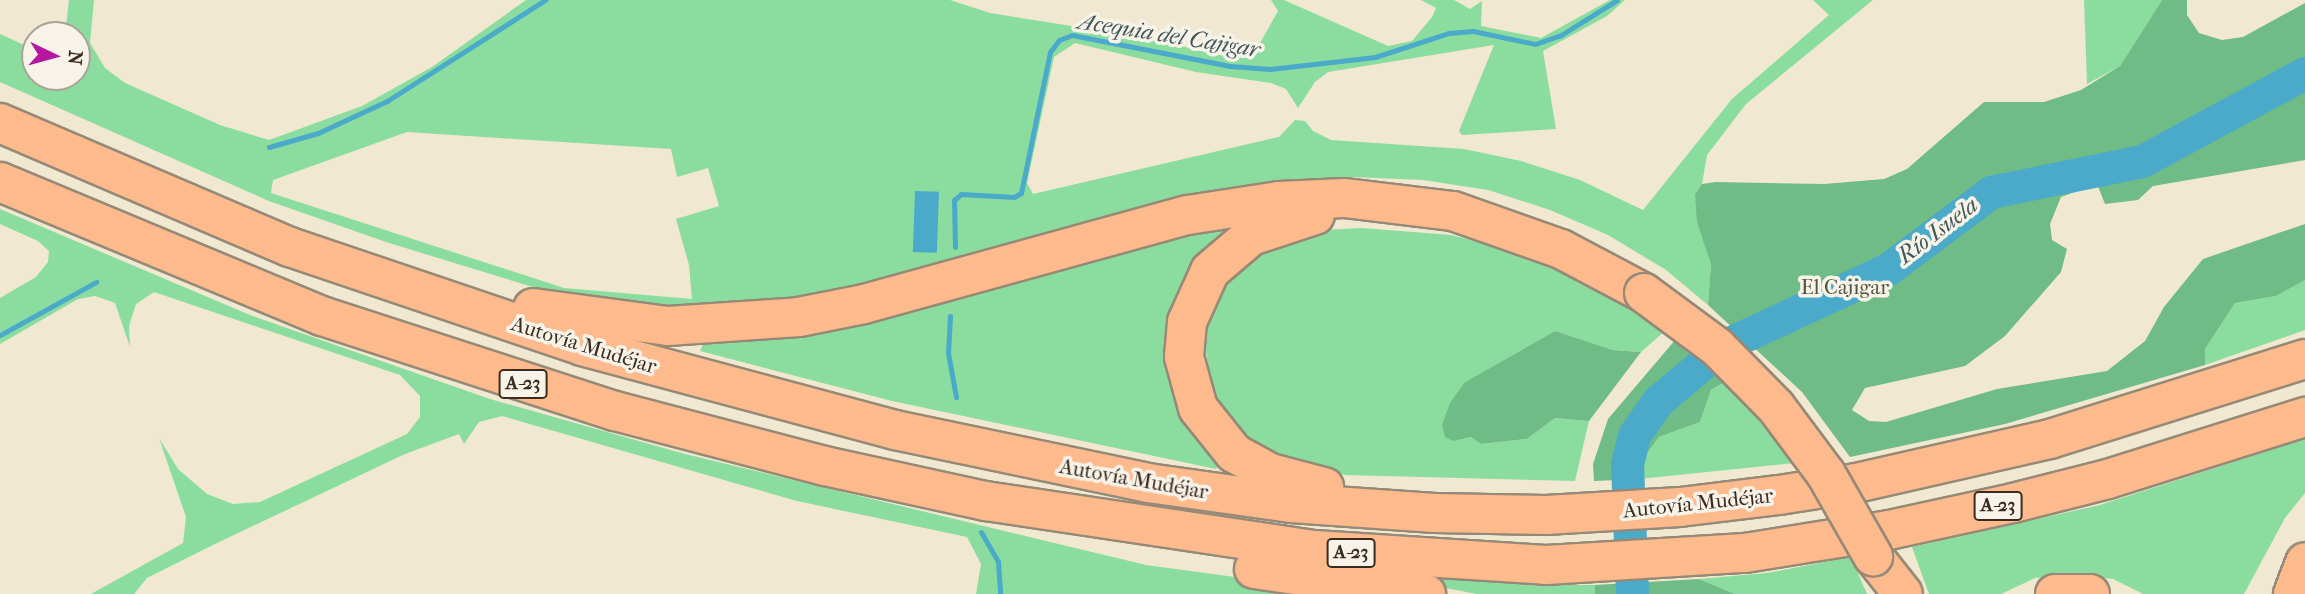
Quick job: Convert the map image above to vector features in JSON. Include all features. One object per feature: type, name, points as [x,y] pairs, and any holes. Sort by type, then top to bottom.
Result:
[{"type":"highway","name":"Autovía Mudéjar","points":[[0,123],[290,247],[490,317],[639,363],[895,430],[1040,462],[1291,503],[1505,515],[1546,514],[1680,507],[1843,485],[1958,461],[2111,422],[2305,359]]},
{"type":"highway","name":"A-23","points":[[0,182],[215,275],[406,346],[627,415],[825,466],[986,501],[1219,538],[1392,557],[1546,565],[1683,560],[1843,538],[2013,503],[2108,479],[2305,417]]},
{"type":"highway","points":[[290,247],[322,240],[467,292],[555,313],[628,324],[703,326],[776,320],[853,307],[1091,238],[1250,204],[1382,200],[1453,211],[1561,249],[1644,293],[1717,347],[1776,407],[1821,466],[1873,556],[1889,594]]},
{"type":"highway","points":[[1488,224],[1356,211],[1306,216],[1268,228],[1235,246],[1210,271],[1187,322],[1184,356],[1190,391],[1206,423],[1251,464],[1293,481],[1347,491],[1488,498],[1505,515]]},
{"type":"highway","points":[[825,466],[845,488],[1012,526],[1172,556],[1426,594]]},
{"type":"highway","points":[[1873,556],[1903,594]]},
{"type":"highway","points":[[2055,594],[2090,594]]},
{"type":"green space","points":[[69,0],[94,0],[91,32],[91,21],[67,21]]},
{"type":"green space","points":[[526,0],[950,0],[990,13],[1141,37],[1237,59],[1256,50],[1278,11],[1271,0],[1284,0],[1388,46],[1412,41],[1432,17],[1436,8],[1421,0],[1454,0],[1470,9],[1482,1],[1481,26],[1541,38],[1610,0],[1625,0],[1607,16],[1543,51],[1556,129],[1462,135],[1459,131],[1494,45],[1328,72],[1315,82],[1298,108],[1286,89],[1271,83],[1196,72],[1075,43],[1054,57],[1027,183],[1033,194],[1279,137],[1295,120],[1305,121],[1313,131],[1331,140],[1464,149],[1521,161],[1580,180],[1643,210],[1732,99],[1829,15],[1813,0],[1873,0],[1746,104],[1707,155],[1702,184],[1695,194],[1711,264],[1708,305],[1666,270],[1608,235],[1550,210],[1488,190],[1423,180],[1353,177],[1230,188],[1147,204],[882,284],[821,298],[674,308],[559,295],[386,242],[269,201],[0,82],[0,34],[21,44],[21,91],[91,91],[91,45],[105,68],[125,83],[220,125],[269,140],[362,106],[432,67]],"holes":[[[407,132],[671,149],[677,177],[708,168],[719,206],[676,219],[689,265],[692,299],[564,288],[271,193],[273,180]]]},
{"type":"green space","points":[[2084,0],[2162,0],[2120,66],[2087,84]]},
{"type":"green space","name":"El Cajigar","points":[[2162,0],[2187,0],[2187,15],[2199,33],[2222,40],[2243,37],[2305,3],[2305,160],[2153,186],[2138,200],[2105,204],[2097,184],[2061,197],[2050,224],[2052,240],[2067,249],[2061,272],[2005,336],[1965,366],[1865,388],[1852,410],[1869,421],[1886,422],[1997,389],[2107,371],[2145,341],[2164,307],[2203,259],[2305,224],[2305,280],[2276,296],[2235,303],[2205,349],[2205,365],[2005,424],[1850,457],[1802,392],[1708,305],[1711,264],[1697,222],[1695,194],[1702,184],[1715,182],[1824,184],[1884,179],[1907,169],[1984,102],[2044,102],[2081,90],[2120,66]]},
{"type":"green space","points":[[0,209],[250,315],[490,399],[685,454],[1146,565],[1361,594],[976,594],[981,564],[967,537],[797,501],[502,416],[479,422],[464,444],[459,434],[405,454],[217,543],[147,578],[134,594],[91,594],[183,543],[186,517],[159,438],[178,469],[207,494],[233,504],[260,502],[407,434],[420,417],[420,396],[400,375],[154,292],[136,304],[129,326],[130,347],[115,303],[95,296],[78,299],[0,344],[0,298],[36,277],[48,262],[49,251],[38,241],[0,224]]},
{"type":"green space","points":[[1237,221],[1201,251],[1183,278],[1167,335],[1166,362],[1178,411],[1195,437],[1220,461],[1216,469],[892,401],[700,351],[704,342]]},
{"type":"green space","points":[[1362,228],[1451,235],[1495,246],[1585,281],[1667,329],[1641,352],[1613,350],[1555,331],[1465,382],[1454,441],[1471,437],[1481,444],[1527,439],[1555,418],[1589,421],[1575,481],[1345,475],[1271,455],[1244,435],[1222,410],[1210,386],[1204,333],[1210,305],[1227,277],[1254,253],[1322,230]]},
{"type":"green space","points":[[2305,280],[2305,330],[2205,365],[2205,349],[2235,303],[2276,296]]},
{"type":"green space","points":[[1555,331],[1613,350],[1641,352],[1589,421],[1555,418],[1527,439],[1481,444],[1471,437],[1454,441],[1445,437],[1442,425],[1450,403],[1465,382]]},
{"type":"green space","points":[[1676,339],[1726,381],[1711,390],[1700,422],[1659,437],[1645,456],[1639,479],[1594,481],[1593,464],[1608,419]]},
{"type":"green space","points":[[1726,381],[1794,463],[1639,479],[1645,456],[1659,437],[1700,422],[1711,390]]},
{"type":"green space","points":[[2305,439],[2305,493],[2285,518],[2244,594],[2143,594],[2113,579],[2075,574],[2035,578],[2001,594],[1929,594],[1912,547],[2100,505]]},
{"type":"green space","points":[[1851,557],[1867,594],[1735,594],[1699,579],[1767,573]]},
{"type":"green space","points":[[1406,576],[1533,585],[1595,585],[1595,594],[1477,594],[1404,580]]},
{"type":"green space","points":[[1699,579],[1735,594],[1595,594],[1595,585]]},
{"type":"water","points":[[915,191],[939,192],[937,253],[913,252]]},
{"type":"waterway","points":[[269,147],[318,133],[387,101],[545,0]]},
{"type":"waterway","name":"Acequia del Cajigar","points":[[955,247],[954,200],[961,194],[1014,197],[1021,193],[1050,52],[1059,40],[1072,35],[1230,66],[1270,69],[1375,57],[1449,33],[1473,31],[1535,44],[1561,35],[1617,0]]},
{"type":"waterway","name":"Río Isuela","points":[[1632,594],[1627,464],[1634,435],[1658,401],[1725,345],[1888,269],[1991,192],[2142,161],[2305,73]]},
{"type":"waterway","points":[[0,335],[96,282]]},
{"type":"waterway","name":"Acequia del Cajigar","points":[[950,316],[948,353],[956,397]]},
{"type":"waterway","name":"Acequia del Cajigar","points":[[981,532],[998,562],[1000,594]]}]
